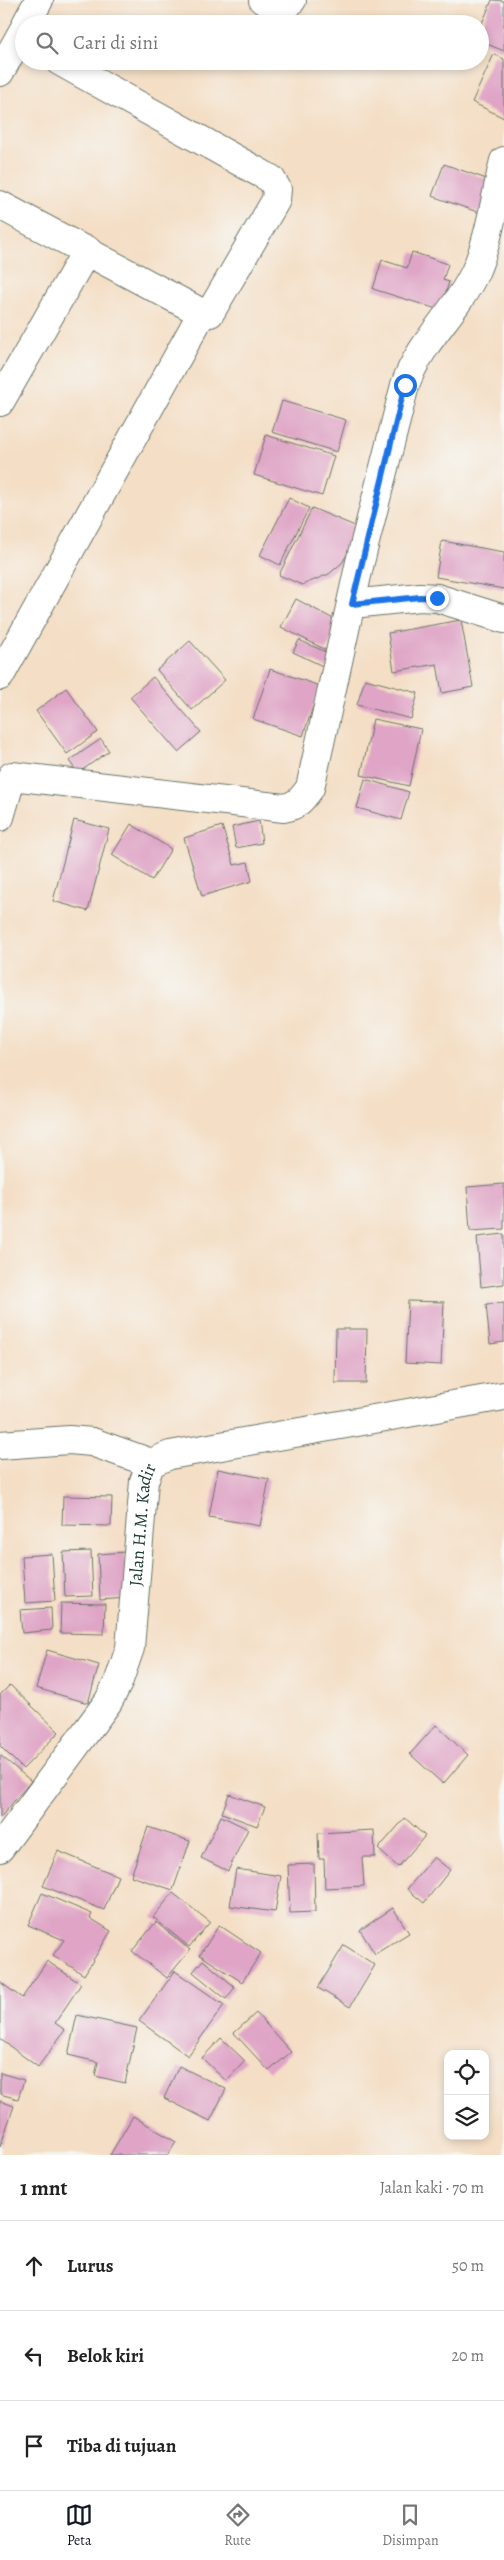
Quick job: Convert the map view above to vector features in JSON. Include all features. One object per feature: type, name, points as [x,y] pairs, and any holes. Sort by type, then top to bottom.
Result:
[{"type":"street","points":[[29,15],[39,0]]},
{"type":"street","points":[[263,0],[284,10],[292,0]]},
{"type":"street","points":[[0,72],[15,39]]},
{"type":"street","points":[[0,204],[202,313],[210,313],[276,200],[277,189],[271,179],[75,70]]},
{"type":"street","points":[[0,817],[6,775],[284,808],[293,807],[310,788],[407,378],[424,345],[474,273],[504,160]]},
{"type":"street","points":[[0,402],[87,250]]},
{"type":"street","points":[[0,676],[202,313]]},
{"type":"street","points":[[352,604],[420,597],[437,598],[504,619]]},
{"type":"street","name":"Jalan H.M. Kadir","points":[[0,1848],[108,1702],[118,1683],[130,1648],[144,1480],[151,1463],[170,1455],[504,1396]]},
{"type":"street","points":[[0,1445],[69,1440],[92,1442],[151,1463]]},
{"type":"building","points":[[492,0],[504,1],[504,51],[489,45],[489,15],[486,15]]},
{"type":"building","points":[[494,54],[504,59],[504,118],[472,102],[487,70],[489,70],[489,65]]},
{"type":"building","points":[[444,164],[495,182],[483,214],[432,196]]},
{"type":"building","points":[[412,252],[448,264],[443,280],[449,282],[440,310],[373,289],[382,260],[407,268]]},
{"type":"building","points":[[282,401],[346,420],[337,452],[272,432]]},
{"type":"building","points":[[266,435],[334,456],[322,496],[254,475]]},
{"type":"building","points":[[289,498],[309,508],[280,565],[260,555]]},
{"type":"building","points":[[312,508],[362,529],[342,563],[329,574],[302,585],[279,575]]},
{"type":"building","points":[[442,541],[504,552],[504,589],[436,577]]},
{"type":"building","points":[[296,599],[341,623],[326,650],[281,627]]},
{"type":"building","points":[[461,620],[473,687],[442,693],[437,664],[394,671],[388,633]]},
{"type":"building","points":[[299,640],[337,657],[331,670],[293,652]]},
{"type":"building","points":[[190,641],[225,680],[192,710],[157,670]]},
{"type":"building","points":[[270,669],[320,686],[303,736],[253,719]]},
{"type":"building","points":[[153,677],[201,732],[178,752],[130,697]]},
{"type":"building","points":[[365,679],[418,693],[411,719],[357,705]]},
{"type":"building","points":[[66,688],[98,732],[67,754],[36,711]]},
{"type":"building","points":[[373,719],[421,729],[409,786],[361,775]]},
{"type":"building","points":[[101,739],[109,751],[78,773],[69,761]]},
{"type":"building","points":[[365,779],[409,792],[401,820],[357,808]]},
{"type":"building","points":[[74,820],[109,829],[88,911],[53,901]]},
{"type":"building","points":[[259,821],[262,843],[236,848],[232,827]]},
{"type":"building","points":[[131,824],[171,849],[152,880],[112,855]]},
{"type":"building","points":[[222,826],[234,865],[248,862],[252,881],[202,896],[184,838]]},
{"type":"building","points":[[504,1184],[504,1229],[470,1231],[467,1187]]},
{"type":"building","points":[[504,1234],[504,1284],[481,1287],[477,1237]]},
{"type":"building","points":[[408,1301],[444,1302],[441,1365],[405,1363]]},
{"type":"building","points":[[504,1303],[504,1342],[490,1344],[486,1304]]},
{"type":"building","points":[[336,1329],[367,1329],[366,1383],[335,1383]]},
{"type":"building","points":[[218,1469],[269,1479],[260,1526],[209,1517]]},
{"type":"building","points":[[63,1496],[112,1497],[111,1526],[62,1525]]},
{"type":"building","points":[[91,1551],[93,1596],[65,1597],[63,1552]]},
{"type":"building","points":[[125,1552],[127,1598],[100,1600],[98,1554]]},
{"type":"building","points":[[52,1554],[55,1601],[25,1603],[22,1556]]},
{"type":"building","points":[[61,1603],[105,1604],[104,1634],[60,1633]]},
{"type":"building","points":[[51,1608],[52,1630],[22,1633],[20,1610]]},
{"type":"building","points":[[47,1650],[99,1665],[88,1703],[36,1688]]},
{"type":"building","points":[[10,1685],[59,1732],[23,1769],[0,1746],[0,1695]]},
{"type":"building","points":[[436,1725],[468,1755],[443,1784],[410,1754]]},
{"type":"building","points":[[0,1755],[31,1781],[0,1818]]},
{"type":"building","points":[[229,1794],[265,1807],[257,1826],[222,1813]]},
{"type":"building","points":[[221,1816],[248,1829],[228,1871],[201,1858]]},
{"type":"building","points":[[405,1818],[425,1836],[398,1867],[378,1849]]},
{"type":"building","points":[[148,1827],[190,1841],[173,1890],[131,1876]]},
{"type":"building","points":[[374,1830],[375,1857],[362,1857],[364,1886],[325,1888],[324,1859],[319,1859],[318,1833]]},
{"type":"building","points":[[58,1851],[118,1876],[104,1910],[43,1886]]},
{"type":"building","points":[[434,1857],[450,1870],[424,1903],[407,1889]]},
{"type":"building","points":[[314,1864],[315,1912],[290,1913],[288,1865]]},
{"type":"building","points":[[236,1869],[281,1876],[275,1912],[230,1906]]},
{"type":"building","points":[[42,1893],[92,1914],[90,1918],[111,1931],[84,1975],[53,1955],[64,1940],[28,1925]]},
{"type":"building","points":[[173,1893],[210,1922],[189,1947],[153,1917]]},
{"type":"building","points":[[393,1908],[409,1933],[375,1954],[360,1930]]},
{"type":"building","points":[[156,1922],[190,1950],[167,1978],[132,1951]]},
{"type":"building","points":[[219,1925],[261,1953],[242,1982],[200,1955]]},
{"type":"building","points":[[344,1945],[375,1965],[350,2007],[318,1988]]},
{"type":"building","points":[[203,1960],[235,1987],[226,1999],[193,1972]]},
{"type":"building","points":[[47,1961],[81,1984],[55,2023],[65,2030],[38,2067],[0,2039],[0,1982],[22,1998]]},
{"type":"building","points":[[175,1971],[224,2005],[188,2056],[139,2021]]},
{"type":"building","points":[[256,2013],[291,2052],[269,2071],[234,2033]]},
{"type":"building","points":[[77,2015],[137,2028],[125,2083],[95,2076],[98,2062],[68,2055]]},
{"type":"building","points":[[221,2038],[245,2061],[226,2081],[202,2058]]},
{"type":"building","points":[[179,2066],[226,2089],[210,2121],[164,2098]]},
{"type":"building","points":[[0,2073],[24,2080],[18,2099],[0,2094]]},
{"type":"building","points":[[0,2101],[14,2106],[0,2147]]},
{"type":"building","points":[[133,2116],[176,2142],[168,2155],[110,2155]]},
{"type":"route","points":[[405,385],[360,562],[352,604],[420,597],[437,598]]}]
